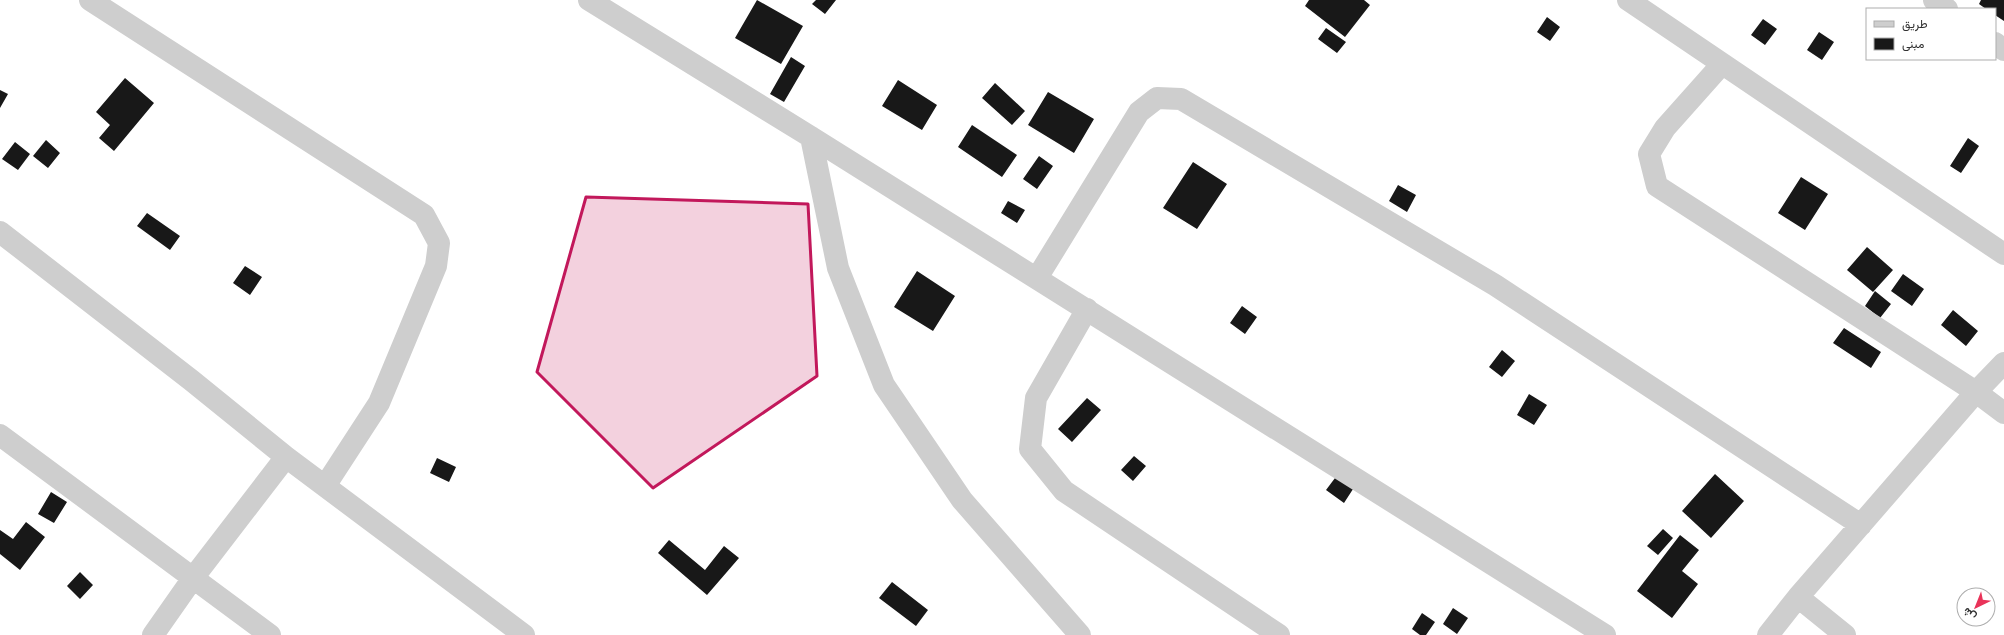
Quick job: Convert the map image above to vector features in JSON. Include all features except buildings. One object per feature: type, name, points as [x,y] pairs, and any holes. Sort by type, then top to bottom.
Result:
[{"type":"street","points":[[90,0],[424,215],[439,243],[436,266],[379,403],[325,486]]},
{"type":"street","points":[[589,0],[1038,278],[1605,635]]},
{"type":"street","points":[[1628,0],[2004,254]]},
{"type":"street","points":[[1934,0],[1946,8]]},
{"type":"street","points":[[1996,44],[2004,50]]},
{"type":"street","points":[[1722,64],[1665,128],[1649,154],[1657,186],[1976,392],[2004,413]]},
{"type":"street","points":[[1038,278],[1139,112],[1157,98],[1181,99],[1495,285],[1861,525]]},
{"type":"street","points":[[811,137],[838,268],[884,386],[962,500],[1080,635]]},
{"type":"street","points":[[0,232],[191,380],[286,457],[524,635]]},
{"type":"street","points":[[1087,309],[1036,398],[1030,449],[1064,491],[1279,635]]},
{"type":"street","points":[[1768,635],[1798,597],[1976,392],[2004,363]]},
{"type":"street","points":[[0,435],[270,635]]},
{"type":"street","points":[[153,635],[193,578],[286,457]]},
{"type":"street","points":[[1798,597],[1846,635]]},
{"type":"highlighted area","points":[[586,197],[808,204],[817,376],[653,488],[537,372]]}]
